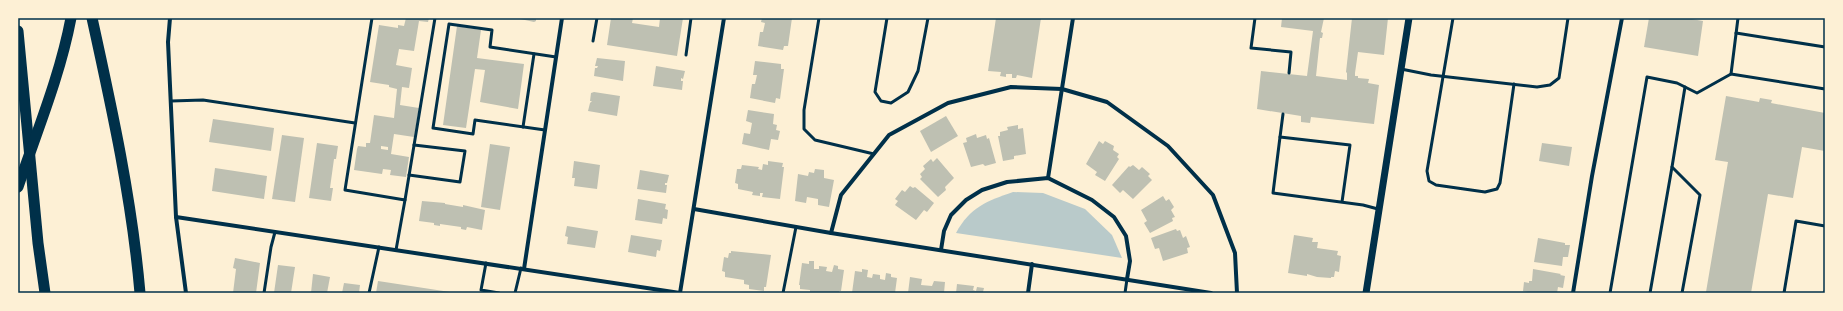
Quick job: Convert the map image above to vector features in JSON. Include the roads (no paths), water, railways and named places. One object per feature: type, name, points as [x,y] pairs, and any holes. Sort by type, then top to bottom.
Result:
[{"type":"highway","points":[[18,187],[60,63],[71,18]]},
{"type":"highway","points":[[92,18],[120,148],[132,225],[140,293]]},
{"type":"highway","points":[[18,31],[38,243],[45,293]]},
{"type":"street","points":[[170,18],[168,42],[176,217],[186,293]]},
{"type":"street","points":[[523,268],[562,18]]},
{"type":"street","points":[[176,217],[523,268],[680,293],[724,18]]},
{"type":"street","points":[[1048,178],[1073,18]]},
{"type":"street","points":[[1366,293],[1409,18]]},
{"type":"street","points":[[1573,293],[1592,176],[1622,18]]},
{"type":"street","points":[[831,233],[841,195],[889,135],[948,103],[1011,87],[1062,89],[1107,102],[1168,146],[1213,195],[1235,253],[1237,293]]},
{"type":"street","points":[[941,250],[944,231],[951,215],[966,200],[982,190],[1007,182],[1048,178],[1092,200],[1114,217],[1126,236],[1130,261],[1127,279]]},
{"type":"street","points":[[694,209],[831,233],[1211,293]]},
{"type":"street","points":[[1028,293],[1032,264]]},
{"type":"lane","points":[[372,18],[345,190],[405,200]]},
{"type":"lane","points":[[396,250],[435,18]]},
{"type":"lane","points":[[593,41],[597,18]]},
{"type":"lane","points":[[686,55],[691,18]]},
{"type":"lane","points":[[819,18],[804,110],[804,129],[815,140],[874,154]]},
{"type":"lane","points":[[887,18],[875,92],[881,101],[891,103],[908,92],[918,71],[928,18]]},
{"type":"lane","points":[[1255,18],[1251,48],[1291,52],[1289,73]]},
{"type":"lane","points":[[1453,18],[1427,171],[1429,181],[1436,185],[1485,192],[1497,189],[1500,183],[1514,84]]},
{"type":"lane","points":[[1401,69],[1444,77],[1537,87],[1550,85],[1558,78],[1568,18]]},
{"type":"lane","points":[[1730,74],[1738,18]]},
{"type":"lane","points":[[545,130],[475,120],[473,134],[433,128],[449,24],[492,30],[490,47],[556,57]]},
{"type":"lane","points":[[1736,33],[1825,47]]},
{"type":"lane","points":[[523,127],[534,54]]},
{"type":"lane","points":[[1610,293],[1648,77],[1677,83],[1697,93],[1730,74],[1825,89]]},
{"type":"lane","points":[[1650,293],[1685,87]]},
{"type":"lane","points":[[171,101],[203,100],[355,123]]},
{"type":"lane","points":[[1283,114],[1273,192],[1342,202],[1380,210]]},
{"type":"lane","points":[[1280,137],[1350,145],[1342,202]]},
{"type":"lane","points":[[408,176],[460,182],[465,151],[414,145]]},
{"type":"lane","points":[[1672,167],[1700,195],[1682,293]]},
{"type":"lane","points":[[1784,293],[1796,221],[1825,226]]},
{"type":"lane","points":[[783,293],[796,227]]},
{"type":"lane","points":[[264,293],[275,232]]},
{"type":"lane","points":[[369,293],[379,247]]},
{"type":"lane","points":[[486,263],[481,292],[499,293]]},
{"type":"lane","points":[[516,293],[523,268]]},
{"type":"lane","points":[[1125,293],[1127,279]]}]
